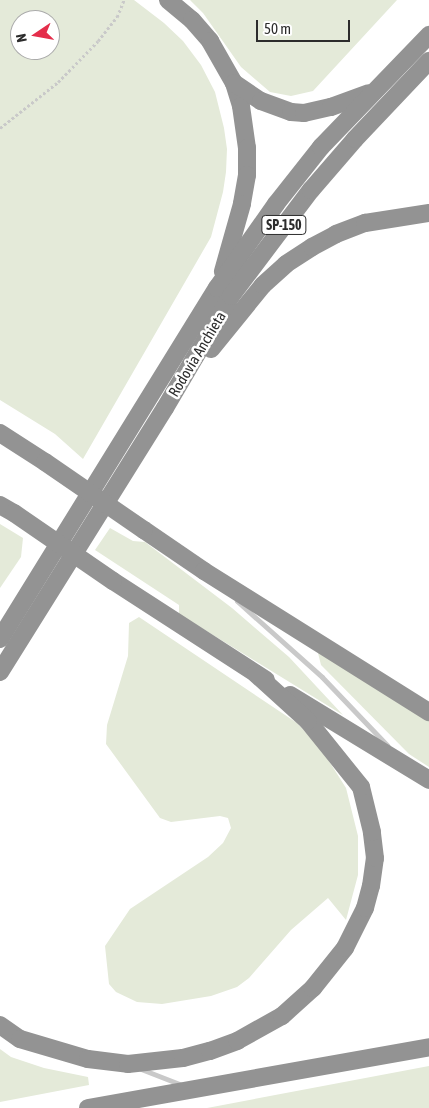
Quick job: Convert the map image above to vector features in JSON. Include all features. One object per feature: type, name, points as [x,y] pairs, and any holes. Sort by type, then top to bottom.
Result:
[{"type":"highway","points":[[168,0],[192,20],[210,42],[234,83],[241,106],[248,148],[247,175],[242,204],[217,288]]},
{"type":"highway","name":"Rodovia Anchieta","points":[[0,639],[217,288],[276,204],[321,147],[429,35]]},
{"type":"highway","name":"Rodovia Anchieta","points":[[0,672],[165,408],[231,296],[311,190],[354,139],[429,61]]},
{"type":"highway","points":[[234,83],[261,101],[291,112],[304,113],[331,107],[373,91]]},
{"type":"highway","points":[[165,408],[243,307],[286,264],[336,234],[365,223],[429,213]]},
{"type":"highway","points":[[0,433],[204,571],[429,712]]},
{"type":"highway","points":[[7,509],[256,674],[429,780]]},
{"type":"highway","points":[[351,663],[429,697]]},
{"type":"highway","points":[[0,1025],[20,1039],[88,1059],[128,1064],[184,1058],[210,1052],[237,1041],[282,1016],[313,988],[345,948],[365,908],[372,886],[374,858],[371,824],[361,787],[308,721],[256,674]]},
{"type":"highway","points":[[88,1108],[429,1047]]},
{"type":"lane","points":[[204,571],[322,677],[405,764]]},
{"type":"lane","points":[[128,1064],[194,1090]]},
{"type":"path","points":[[0,128],[58,82],[98,42],[117,16],[124,0]]},
{"type":"green space","points":[[0,0],[134,0],[164,23],[183,41],[201,65],[215,92],[227,149],[223,192],[211,237],[83,459],[55,434],[0,400]]},
{"type":"green space","points":[[190,0],[397,0],[313,91],[291,96],[270,92],[241,67],[203,13]]},
{"type":"green space","points":[[0,524],[23,538],[21,557],[0,588]]},
{"type":"green space","points":[[110,528],[133,541],[145,542],[232,608],[289,657],[343,715],[179,614],[179,605],[95,550]]},
{"type":"green space","points":[[139,617],[297,723],[322,750],[346,788],[358,836],[358,875],[346,920],[328,898],[291,930],[249,978],[237,987],[211,996],[162,1004],[137,1002],[116,992],[109,984],[105,946],[130,909],[208,857],[223,843],[231,828],[228,818],[220,816],[171,822],[160,818],[106,744],[107,725],[128,656],[129,623]]},
{"type":"green space","points":[[317,649],[429,721],[429,767],[409,754],[321,665]]},
{"type":"green space","points":[[0,1049],[11,1057],[44,1068],[88,1077],[89,1085],[0,1102]]},
{"type":"green space","points":[[429,1066],[429,1108],[207,1108]]}]
